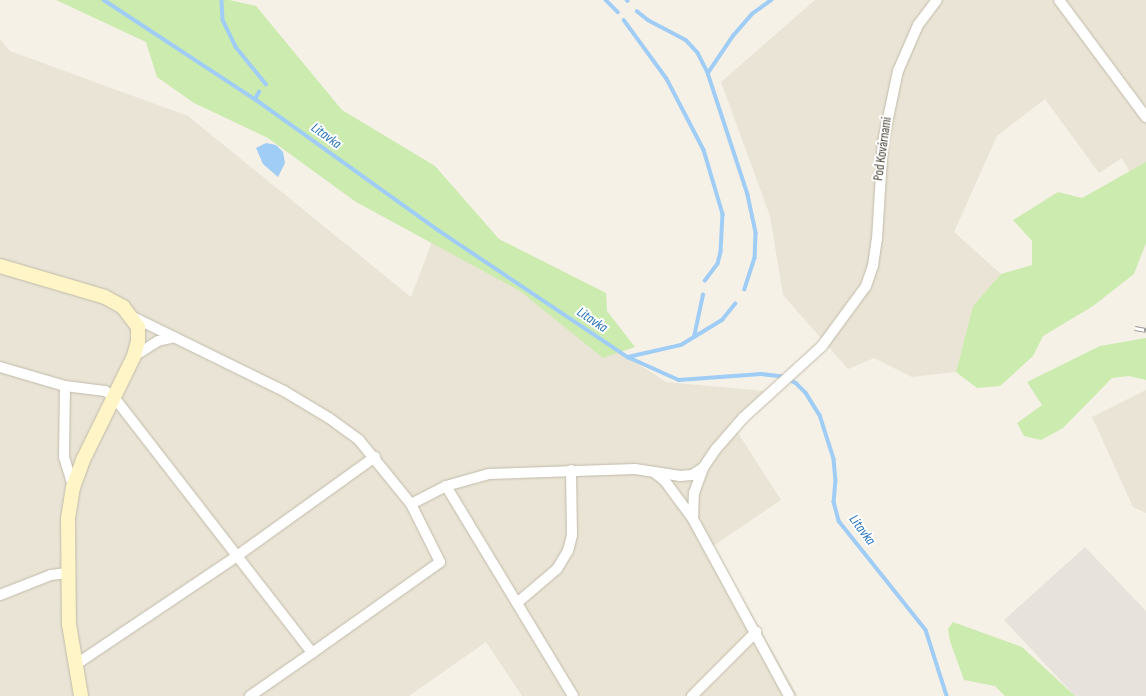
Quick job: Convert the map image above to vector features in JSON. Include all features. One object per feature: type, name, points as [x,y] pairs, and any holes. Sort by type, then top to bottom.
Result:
[{"type":"street","name":"Pod Kovárnami","points":[[703,468],[734,428],[799,369],[832,335],[855,304],[866,286],[873,266],[883,142],[898,71],[918,25],[937,0]]},
{"type":"street","points":[[1059,0],[1146,117]]},
{"type":"street","points":[[0,266],[105,297],[133,317],[284,391],[329,418],[359,440],[375,457],[411,504],[440,562],[250,696]]},
{"type":"street","points":[[81,696],[74,665],[67,573],[68,518],[73,487],[113,396],[134,356],[138,342],[138,327],[133,317]]},
{"type":"street","points":[[134,356],[158,341],[175,337]]},
{"type":"street","points":[[0,367],[65,386],[104,391],[113,396],[312,653]]},
{"type":"street","points":[[65,386],[64,457],[73,487]]},
{"type":"street","points":[[74,665],[237,556],[375,457]]},
{"type":"street","points":[[411,504],[446,486],[489,474],[571,470],[652,471],[680,476],[692,475],[703,468]]},
{"type":"street","points":[[693,519],[694,493],[703,468]]},
{"type":"street","points":[[517,603],[557,569],[568,551],[572,535],[571,470]]},
{"type":"street","points":[[652,471],[664,481],[693,519],[756,632],[789,696]]},
{"type":"street","points":[[446,486],[573,696]]},
{"type":"street","points":[[0,595],[51,576],[67,573]]},
{"type":"street","points":[[692,696],[756,632]]},
{"type":"shaded area","points":[[815,0],[928,0],[933,4],[937,0],[1146,0],[1146,167],[1133,178],[1122,158],[1099,173],[1045,99],[997,136],[954,232],[1001,274],[973,306],[956,372],[912,377],[874,358],[848,369],[783,295],[770,216],[721,82]]},
{"type":"shaded area","points":[[0,39],[10,51],[188,116],[411,297],[436,231],[666,382],[764,391],[731,422],[781,500],[713,546],[798,696],[522,696],[486,642],[409,696],[0,696]]},
{"type":"shaded area","points":[[1146,390],[1146,513],[1133,507],[1092,417]]},
{"type":"shaded area","points":[[1085,547],[1146,611],[1146,696],[1075,696],[1004,620]]},
{"type":"green space","points":[[56,0],[229,0],[256,6],[342,110],[435,166],[499,239],[606,293],[607,311],[635,347],[603,358],[520,291],[356,202],[268,138],[194,103],[157,77],[146,42]]},
{"type":"green space","points":[[1146,162],[1146,243],[1134,274],[1093,306],[1043,336],[1033,356],[1000,386],[977,388],[956,372],[973,306],[1001,274],[1032,265],[1032,241],[1013,220],[1058,192],[1082,198]]},
{"type":"green space","points":[[1146,338],[1146,380],[1129,376],[1112,378],[1063,428],[1041,440],[1024,436],[1017,423],[1042,405],[1027,382],[1100,346]]},
{"type":"green space","points":[[953,622],[1022,647],[1075,696],[1005,696],[995,686],[964,680],[950,641],[948,629]]},
{"type":"water","points":[[266,143],[276,145],[283,152],[285,163],[278,177],[263,164],[256,148]]},
{"type":"waterway","name":"Litavka","points":[[104,0],[255,99],[438,230],[628,357],[679,380],[761,374],[781,376],[796,383],[806,393],[820,415],[834,459],[836,480],[834,502],[839,521],[926,630],[947,696]]},
{"type":"waterway","points":[[606,0],[618,12]]},
{"type":"waterway","points":[[708,73],[733,36],[752,14],[771,0]]},
{"type":"waterway","points":[[222,1],[223,20],[236,47],[266,84]]},
{"type":"waterway","points":[[637,11],[648,20],[686,40],[698,53],[708,73],[748,195],[756,233],[755,258],[745,289]]},
{"type":"waterway","points":[[624,20],[667,79],[704,150],[723,214],[721,252],[718,264],[705,281]]},
{"type":"waterway","points":[[255,99],[259,92]]},
{"type":"waterway","points":[[694,337],[703,295]]},
{"type":"waterway","points":[[628,357],[681,345],[722,320],[735,304]]},
{"type":"railway","points":[[1135,328],[1146,330]]}]
